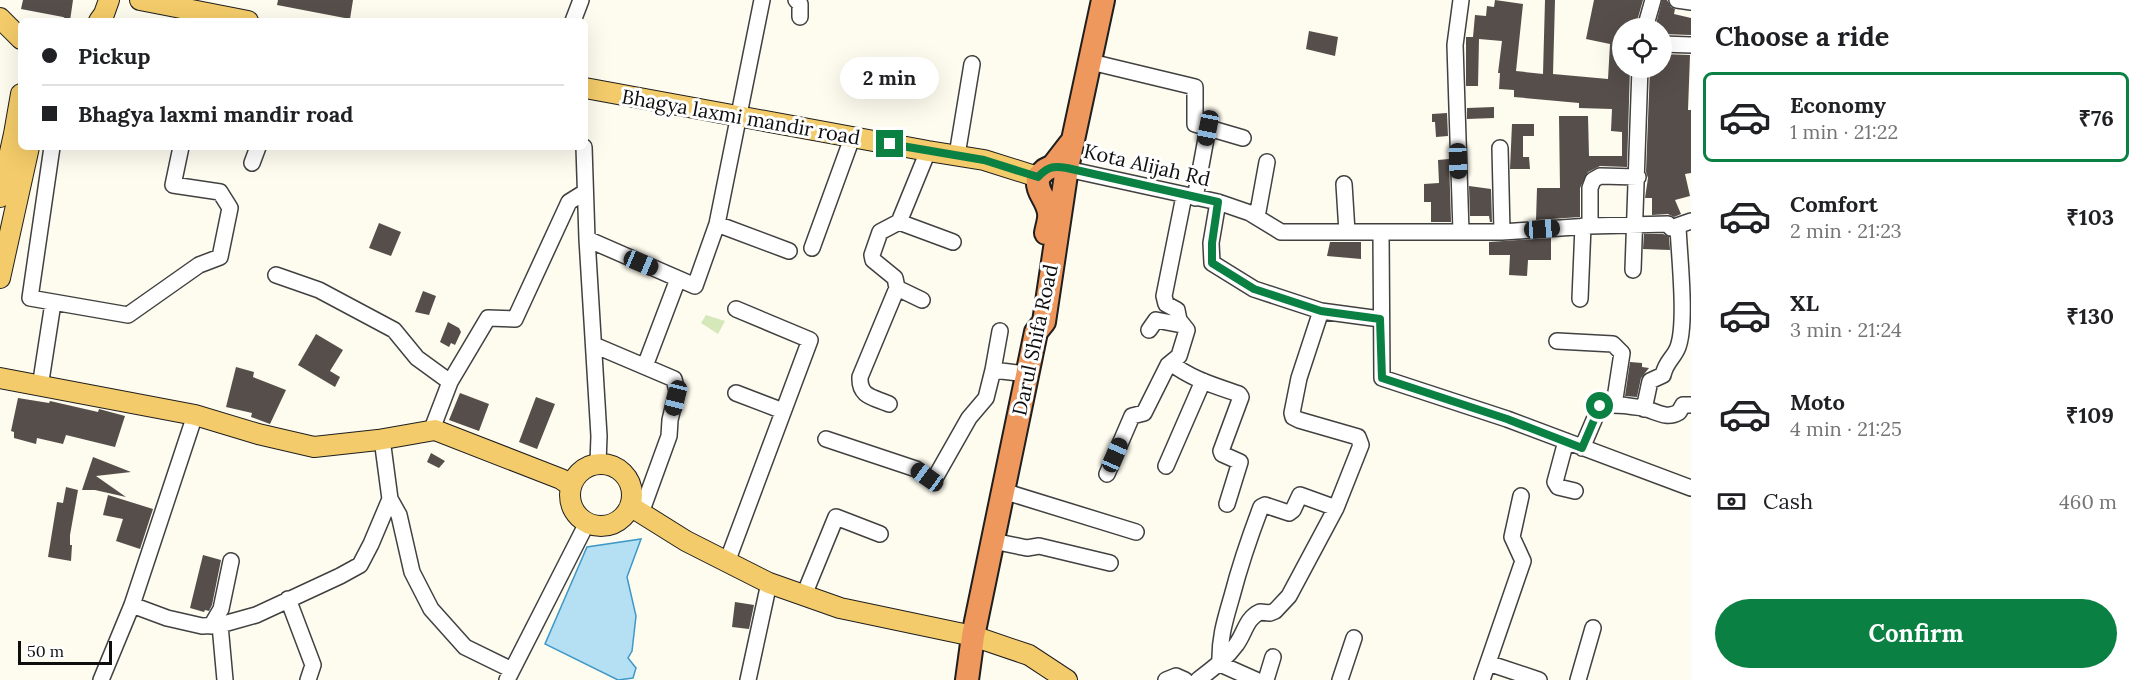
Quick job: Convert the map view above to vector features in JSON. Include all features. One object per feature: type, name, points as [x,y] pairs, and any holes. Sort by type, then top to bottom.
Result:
[{"type":"highway","points":[[1036,332],[1033,318],[1049,215],[1038,189],[1074,139],[1103,0]]},
{"type":"highway","name":"Darul Shifa Road","points":[[967,680],[1036,332],[1044,322],[1053,170]]},
{"type":"main road","points":[[101,18],[109,0]]},
{"type":"main road","points":[[140,0],[233,18]]},
{"type":"main road","points":[[0,18],[18,36]]},
{"type":"main road","name":"Bhagya laxmi mandir road","points":[[588,89],[928,152],[1053,170]]},
{"type":"main road","points":[[0,278],[18,113]]},
{"type":"main road","points":[[0,197],[14,138]]},
{"type":"main road","points":[[0,378],[195,415],[258,434],[314,447],[382,439],[432,429],[518,461],[561,479],[571,486]]},
{"type":"main road","points":[[636,510],[605,526],[587,523],[573,510],[570,498],[571,486],[576,475],[586,467],[598,463],[610,464],[621,470],[629,479],[636,510],[686,541],[770,583],[840,608],[974,636],[1029,655],[1067,680]]},
{"type":"street","points":[[574,18],[581,0]]},
{"type":"street","points":[[587,239],[695,286],[717,224],[762,0]]},
{"type":"street","points":[[796,0],[800,4],[800,17]]},
{"type":"street","points":[[1461,0],[1455,45],[1461,232]]},
{"type":"street","points":[[1648,18],[1653,0]]},
{"type":"street","points":[[1677,0],[1691,2]]},
{"type":"street","points":[[1672,44],[1691,45]]},
{"type":"street","points":[[1091,62],[1195,87],[1195,124],[1243,138]]},
{"type":"street","points":[[957,155],[972,64]]},
{"type":"street","points":[[1633,270],[1640,78]]},
{"type":"street","points":[[1107,474],[1132,416],[1144,412],[1168,365],[1179,357],[1187,337],[1187,330],[1182,325],[1177,310],[1166,304],[1164,296],[1208,128]]},
{"type":"street","points":[[812,248],[852,138]]},
{"type":"street","points":[[1500,148],[1502,232]]},
{"type":"street","points":[[52,150],[30,298],[128,315],[199,265],[220,257],[230,208],[220,192],[173,185],[180,150]]},
{"type":"street","points":[[252,163],[257,150]]},
{"type":"street","points":[[584,150],[599,436],[598,463]]},
{"type":"street","points":[[889,404],[864,393],[859,386],[860,377],[897,288],[896,278],[875,262],[872,255],[880,232],[899,222],[928,152]]},
{"type":"street","points":[[1257,217],[1267,162]]},
{"type":"street","name":"Kota Alijah Rd","points":[[1053,170],[1218,202],[1257,217],[1281,232],[1381,234],[1502,232],[1636,224],[1668,224],[1671,228],[1684,223]]},
{"type":"street","points":[[1580,299],[1590,188],[1593,180],[1600,176],[1638,177]]},
{"type":"street","points":[[1344,184],[1347,232]]},
{"type":"street","points":[[432,429],[450,382],[488,318],[515,319],[569,202],[585,192]]},
{"type":"street","points":[[1218,202],[1212,243],[1212,263],[1254,289],[1321,311],[1380,319]]},
{"type":"street","points":[[899,222],[953,242]]},
{"type":"street","points":[[1644,409],[1650,381],[1663,375],[1667,362],[1678,348],[1686,292],[1684,223]]},
{"type":"street","points":[[717,224],[789,251]]},
{"type":"street","points":[[1381,234],[1382,378],[1507,419],[1691,488]]},
{"type":"street","points":[[276,275],[319,290],[394,330],[417,358],[450,382]]},
{"type":"street","points":[[645,366],[678,279]]},
{"type":"street","points":[[897,288],[922,300]]},
{"type":"street","points":[[40,387],[53,303]]},
{"type":"street","points":[[727,562],[810,340],[736,309]]},
{"type":"street","points":[[1231,599],[1260,612],[1270,613],[1275,611],[1289,596],[1336,508],[1361,445],[1358,437],[1293,417],[1299,378],[1321,311]]},
{"type":"street","points":[[1149,330],[1156,320],[1182,325]]},
{"type":"street","points":[[825,439],[916,469],[927,477],[935,478],[969,418],[986,398],[1000,331]]},
{"type":"street","points":[[1557,341],[1613,344],[1622,352],[1614,405]]},
{"type":"street","points":[[594,345],[674,379],[677,391],[670,420],[669,436],[636,510]]},
{"type":"street","points":[[1171,363],[1181,371],[1239,394],[1240,397],[1221,451],[1222,454],[1240,462],[1227,504]]},
{"type":"street","points":[[993,369],[1027,374]]},
{"type":"street","points":[[1166,466],[1203,381]]},
{"type":"street","points":[[736,393],[783,411]]},
{"type":"street","points":[[1582,448],[1600,406],[1614,405],[1644,409],[1670,416],[1679,412],[1683,405],[1691,405]]},
{"type":"street","points":[[101,680],[132,605],[195,415]]},
{"type":"street","points":[[382,439],[390,500],[399,515],[412,572],[431,609],[465,647],[510,675],[587,523]]},
{"type":"street","points":[[1566,441],[1555,482],[1558,487],[1575,491]]},
{"type":"street","points":[[1004,491],[1136,532]]},
{"type":"street","points":[[1220,664],[1220,639],[1243,554],[1263,505],[1290,513],[1300,495],[1336,508]]},
{"type":"street","points":[[1482,680],[1524,561],[1512,537],[1521,496]]},
{"type":"street","points":[[132,605],[167,618],[216,626],[256,615],[360,565],[390,500]]},
{"type":"street","points":[[804,594],[836,517],[880,534]]},
{"type":"street","points":[[993,541],[1027,548],[1039,546],[1110,563]]},
{"type":"street","points":[[225,680],[216,626],[231,561]]},
{"type":"street","points":[[748,680],[770,583]]},
{"type":"street","points":[[288,599],[313,665],[308,680]]},
{"type":"street","points":[[1198,680],[1220,664],[1238,643],[1250,618],[1260,612]]},
{"type":"street","points":[[1578,680],[1593,628]]},
{"type":"street","points":[[1340,680],[1354,638]]},
{"type":"street","points":[[1266,680],[1273,657]]},
{"type":"street","points":[[1488,663],[1539,680]]},
{"type":"street","points":[[1220,664],[1256,680]]},
{"type":"street","points":[[1166,680],[1176,676],[1185,680]]},
{"type":"green space","points":[[706,315],[725,321],[718,334],[701,323]]},
{"type":"water","points":[[641,539],[627,577],[636,616],[632,651],[628,658],[636,668],[633,678],[618,680],[545,644],[587,547]]},
{"type":"building","points":[[23,0],[73,0],[70,18],[21,9]]},
{"type":"building","points":[[278,0],[353,0],[350,18],[277,5]]},
{"type":"building","points":[[1495,0],[1523,4],[1516,71],[1543,74],[1545,0],[1555,0],[1553,74],[1608,79],[1610,44],[1586,39],[1594,0],[1643,0],[1638,18],[1612,18],[1612,78],[1630,78],[1627,167],[1600,166],[1588,172],[1580,188],[1580,217],[1536,220],[1537,188],[1560,188],[1559,116],[1588,116],[1589,156],[1622,156],[1622,132],[1611,131],[1612,109],[1579,108],[1579,103],[1514,97],[1514,90],[1499,89],[1500,73],[1498,73],[1502,41],[1479,39],[1478,86],[1466,86],[1466,37],[1473,37],[1475,15],[1486,16],[1487,6],[1494,7]]},
{"type":"building","points":[[1662,0],[1667,0],[1675,9],[1674,14],[1691,18],[1691,35],[1672,34],[1672,18],[1658,18]]},
{"type":"building","points":[[1309,31],[1338,37],[1335,56],[1306,49]]},
{"type":"building","points":[[1672,54],[1690,55],[1688,110],[1691,110],[1691,173],[1685,174],[1690,196],[1675,200],[1681,214],[1674,217],[1668,214],[1652,215],[1652,198],[1645,198],[1648,178],[1646,172],[1650,78],[1672,78]]},
{"type":"building","points":[[1494,107],[1494,118],[1467,119],[1467,108]]},
{"type":"building","points":[[1447,113],[1448,136],[1436,137],[1432,114]]},
{"type":"building","points":[[1512,124],[1534,124],[1534,136],[1523,136],[1523,157],[1529,157],[1530,169],[1510,169]]},
{"type":"building","points":[[1449,159],[1451,222],[1431,222],[1431,202],[1424,202],[1424,184],[1439,183],[1438,160]]},
{"type":"building","points":[[1469,186],[1491,189],[1492,222],[1489,216],[1470,216]]},
{"type":"building","points":[[379,223],[401,232],[391,256],[369,248]]},
{"type":"building","points":[[1644,234],[1663,234],[1669,237],[1670,250],[1643,249]]},
{"type":"building","points":[[1551,238],[1551,260],[1528,260],[1527,276],[1509,275],[1510,255],[1489,255],[1489,242]]},
{"type":"building","points":[[1330,242],[1361,242],[1361,259],[1327,256]]},
{"type":"building","points":[[423,291],[436,296],[429,315],[415,312]]},
{"type":"building","points":[[448,322],[459,328],[461,332],[455,345],[451,343],[449,347],[440,342]]},
{"type":"building","points":[[316,334],[343,350],[330,371],[340,377],[335,387],[298,365]]},
{"type":"building","points":[[1630,362],[1642,363],[1642,367],[1649,368],[1641,378],[1637,397],[1625,396]]},
{"type":"building","points":[[236,367],[254,372],[253,377],[286,390],[270,424],[251,417],[252,413],[226,407]]},
{"type":"building","points":[[460,393],[489,404],[479,431],[449,420]]},
{"type":"building","points":[[536,397],[555,404],[537,449],[519,442]]},
{"type":"building","points":[[18,398],[49,403],[50,401],[98,412],[99,409],[125,416],[115,447],[66,435],[63,444],[37,438],[36,444],[14,438],[14,432],[11,431]]},
{"type":"building","points":[[431,453],[445,461],[439,468],[427,462]]},
{"type":"building","points":[[93,457],[131,472],[96,476],[126,497],[95,490],[82,490]]},
{"type":"building","points":[[66,487],[78,490],[70,535],[71,561],[48,557],[57,502],[63,503]]},
{"type":"building","points":[[108,495],[153,509],[140,549],[116,541],[123,519],[103,515]]},
{"type":"building","points":[[203,555],[221,560],[212,605],[209,611],[204,612],[190,608]]},
{"type":"building","points":[[735,602],[754,605],[749,629],[732,627]]},
{"type":"route","points":[[890,144],[984,160],[1038,177],[1053,166],[1067,168],[1218,202],[1212,243],[1212,263],[1254,289],[1321,311],[1380,319],[1382,378],[1507,419],[1582,448],[1600,406]]}]
